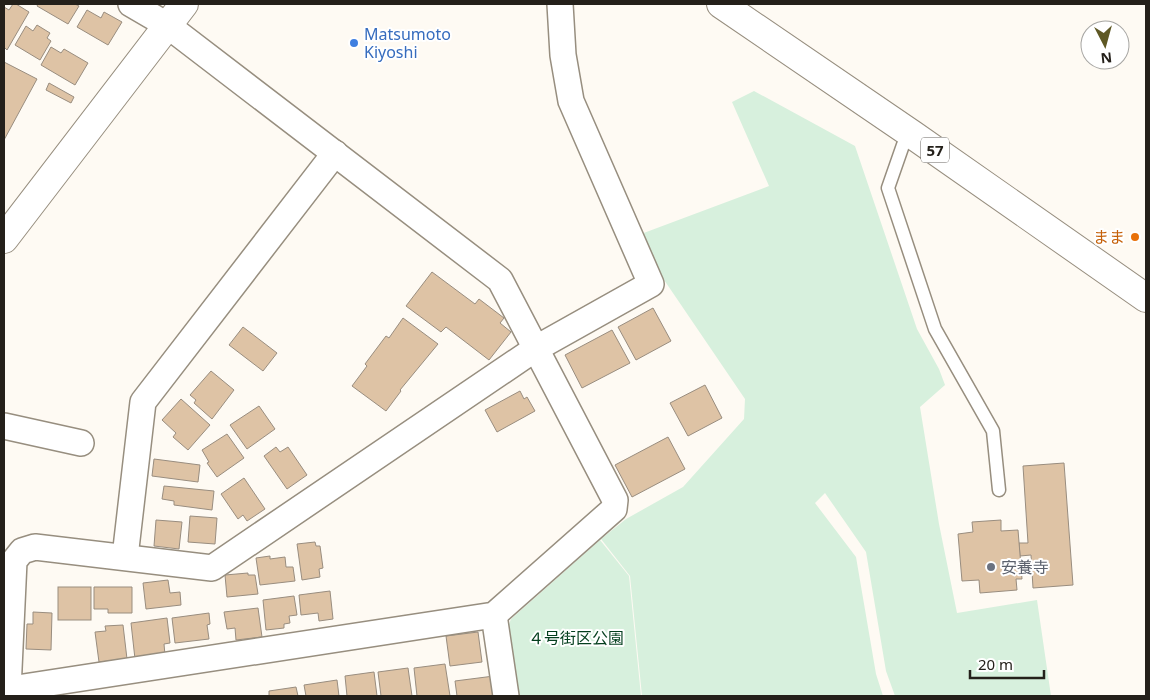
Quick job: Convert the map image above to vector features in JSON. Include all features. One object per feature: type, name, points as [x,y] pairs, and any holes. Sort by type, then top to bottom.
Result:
[{"type":"main road","points":[[4,239],[184,4]]},
{"type":"main road","name":"57","points":[[721,4],[1146,298]]},
{"type":"street","points":[[131,4],[167,25],[500,280],[535,349],[615,500],[614,509],[494,615],[6,690],[14,561],[22,551],[35,547],[212,568],[535,349],[651,284],[571,101],[563,56],[560,4]]},
{"type":"street","points":[[125,557],[144,402],[335,153]]},
{"type":"street","points":[[4,426],[81,443]]},
{"type":"street","points":[[494,615],[506,696]]},
{"type":"lane","points":[[913,135],[903,145],[888,188],[935,329],[992,431],[999,490]]},
{"type":"green space","points":[[754,91],[855,146],[917,329],[939,369],[945,385],[920,407],[939,524],[957,613],[1037,600],[1051,696],[895,696],[886,671],[866,552],[825,493],[815,503],[856,557],[876,674],[883,696],[642,696],[630,576],[601,539],[626,519],[683,487],[744,419],[745,399],[658,271],[641,234],[769,186],[732,102]]},
{"type":"green space","name":"４号街区公園","points":[[600,540],[629,576],[641,696],[517,696],[508,627],[511,619]]},
{"type":"building","points":[[13,4],[29,12],[7,50],[4,47],[4,7],[9,10]]},
{"type":"building","points":[[38,4],[75,4],[79,6],[68,24],[37,6]]},
{"type":"building","points":[[87,10],[101,18],[104,12],[122,22],[108,45],[77,27]]},
{"type":"building","points":[[37,25],[50,33],[47,38],[51,41],[40,60],[15,45],[26,26],[33,31]]},
{"type":"building","points":[[51,47],[61,53],[64,49],[88,63],[75,85],[41,65]]},
{"type":"building","points":[[4,62],[37,79],[4,140]]},
{"type":"building","points":[[49,83],[74,97],[71,103],[46,90]]},
{"type":"building","points":[[432,272],[475,304],[479,299],[504,318],[500,323],[511,332],[489,360],[446,327],[441,332],[406,306]]},
{"type":"building","points":[[653,308],[671,341],[636,360],[618,327]]},
{"type":"building","points":[[403,318],[438,344],[400,390],[386,411],[352,386],[367,366],[365,364],[386,336],[389,338]]},
{"type":"building","points":[[243,327],[277,353],[263,371],[229,345]]},
{"type":"building","points":[[612,330],[630,363],[582,388],[565,355]]},
{"type":"building","points":[[211,371],[234,390],[212,419],[194,403],[196,400],[190,395]]},
{"type":"building","points":[[705,385],[722,418],[688,436],[670,403]]},
{"type":"building","points":[[520,391],[524,399],[527,397],[535,411],[497,432],[485,410]]},
{"type":"building","points":[[181,399],[210,425],[188,450],[173,437],[176,433],[162,420]]},
{"type":"building","points":[[259,406],[275,429],[247,449],[230,425]]},
{"type":"building","points":[[227,434],[244,458],[217,477],[207,463],[209,462],[202,450]]},
{"type":"building","points":[[668,437],[685,469],[632,497],[615,465]]},
{"type":"building","points":[[276,447],[280,452],[288,447],[307,475],[287,489],[264,456]]},
{"type":"building","points":[[154,459],[200,465],[198,482],[152,476]]},
{"type":"building","points":[[1064,463],[1073,585],[1033,588],[1031,555],[1020,556],[1019,543],[1028,543],[1023,466]]},
{"type":"building","points":[[244,478],[265,509],[247,521],[243,515],[238,519],[221,494]]},
{"type":"building","points":[[164,486],[214,491],[212,510],[174,505],[174,501],[162,499]]},
{"type":"building","points":[[190,516],[217,518],[215,544],[188,542]]},
{"type":"building","points":[[156,520],[182,522],[179,549],[154,546]]},
{"type":"building","name":"安養寺","points":[[1001,520],[1001,531],[1018,530],[1022,579],[1016,579],[1017,590],[980,593],[979,580],[962,581],[958,534],[973,532],[972,522]]},
{"type":"building","points":[[315,542],[316,546],[320,546],[323,568],[319,569],[320,577],[302,580],[297,544]]},
{"type":"building","points":[[270,556],[270,559],[285,557],[286,567],[293,567],[295,581],[260,585],[256,558]]},
{"type":"building","points":[[248,573],[248,575],[255,575],[258,594],[227,597],[225,575]]},
{"type":"building","points":[[168,580],[170,593],[180,592],[181,605],[146,609],[143,583]]},
{"type":"building","points":[[58,587],[91,587],[91,620],[58,620]]},
{"type":"building","points":[[94,587],[132,587],[132,613],[108,613],[108,609],[94,609]]},
{"type":"building","points":[[330,591],[333,619],[319,621],[318,613],[301,615],[299,595]]},
{"type":"building","points":[[294,596],[297,615],[289,616],[290,623],[284,624],[284,628],[266,630],[263,600]]},
{"type":"building","points":[[258,608],[262,637],[236,640],[235,628],[227,629],[224,612]]},
{"type":"building","points":[[33,612],[52,613],[51,650],[26,649],[27,624],[33,624]]},
{"type":"building","points":[[209,613],[210,624],[207,625],[209,639],[175,643],[172,618]]},
{"type":"building","points":[[167,618],[170,643],[164,644],[165,655],[135,659],[131,623]]},
{"type":"building","points":[[123,625],[127,659],[99,662],[95,632],[106,631],[105,626]]},
{"type":"building","points":[[478,632],[482,662],[450,666],[446,636]]},
{"type":"building","points":[[445,664],[450,696],[417,696],[414,668]]},
{"type":"building","points":[[408,668],[412,696],[381,696],[378,672]]},
{"type":"building","points":[[374,672],[377,696],[347,696],[345,676]]},
{"type":"building","points":[[494,676],[497,696],[457,696],[455,681]]},
{"type":"building","points":[[337,680],[339,696],[306,696],[304,685]]},
{"type":"building","points":[[296,687],[298,696],[269,696],[269,691]]},
{"type":"place","name":"Matsumoto Kiyoshi","points":[[354,43]]},
{"type":"place","name":"まま","points":[[1135,237]]},
{"type":"place","name":"安養寺","points":[[991,567]]}]
